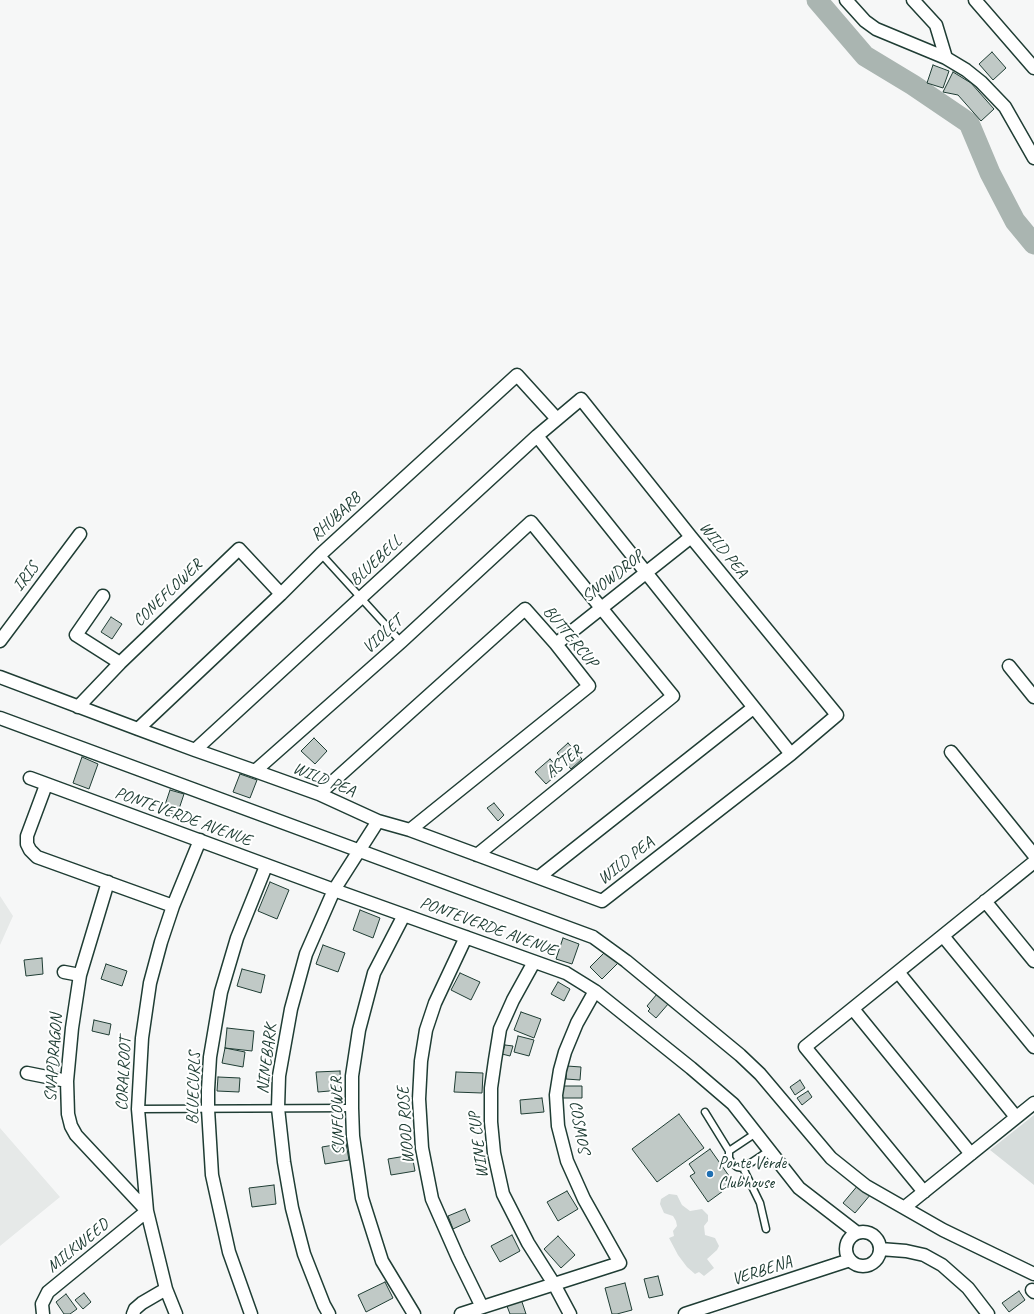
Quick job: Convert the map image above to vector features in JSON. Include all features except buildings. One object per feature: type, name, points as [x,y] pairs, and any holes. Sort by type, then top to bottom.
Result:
[{"type":"street","points":[[913,0],[936,25],[946,58]]},
{"type":"street","points":[[975,0],[1034,68]]},
{"type":"street","points":[[851,2],[864,21],[876,29],[946,58],[966,70],[981,82],[1005,107],[1034,155]]},
{"type":"street","name":"RHUBARB","points":[[138,729],[281,594],[321,554],[517,375],[556,419]]},
{"type":"street","name":"BLUEBELL","points":[[195,750],[537,436],[581,399]]},
{"type":"street","name":"WILD PEA","points":[[0,677],[195,750],[319,794],[378,821],[410,830],[602,901],[791,754],[837,715],[691,537],[581,399]]},
{"type":"street","points":[[537,436],[791,754]]},
{"type":"street","name":"VIOLET","points":[[255,771],[401,642],[530,522],[602,608]]},
{"type":"street","name":"IRIS","points":[[0,641],[80,534]]},
{"type":"street","name":"SNOWDROP","points":[[556,644],[691,537]]},
{"type":"street","name":"CONEFLOWER","points":[[78,707],[120,663],[239,549],[281,594]]},
{"type":"street","points":[[103,596],[76,635],[120,663]]},
{"type":"street","name":"ASTER","points":[[477,855],[673,696],[602,608]]},
{"type":"street","name":"BUTTERCUP","points":[[319,794],[525,609],[556,644],[589,686],[410,830]]},
{"type":"street","points":[[1009,666],[1034,697]]},
{"type":"street","points":[[539,878],[754,708]]},
{"type":"street","points":[[0,718],[592,937],[626,961],[740,1054],[760,1074],[831,1158],[866,1186],[943,1230],[1034,1274]]},
{"type":"street","points":[[951,752],[1034,855]]},
{"type":"street","name":"PONTEVERDE AVENUE","points":[[30,778],[200,840],[266,866],[566,973],[595,991],[691,1068],[733,1104],[799,1188],[856,1232]]},
{"type":"street","points":[[46,785],[27,836],[27,844],[30,850],[37,857],[174,906]]},
{"type":"street","name":"NINEBARK","points":[[329,1314],[304,1254],[292,1208],[284,1162],[278,1108],[280,1076],[290,1009],[306,954],[334,890],[378,821]]},
{"type":"street","name":"CORALROOT","points":[[176,1314],[166,1289],[147,1211],[138,1109],[142,1038],[150,983],[174,906],[200,840]]},
{"type":"street","points":[[924,1192],[805,1047],[1034,862]]},
{"type":"street","name":"BLUECURLS","points":[[252,1314],[229,1252],[220,1214],[212,1175],[208,1109],[210,1057],[221,992],[237,938],[266,866]]},
{"type":"street","name":"SNAPDRAGON","points":[[108,882],[80,975],[72,1028],[67,1081],[68,1114],[71,1126],[76,1134],[147,1211]]},
{"type":"street","points":[[985,901],[1034,961]]},
{"type":"street","name":"SUNFLOWER","points":[[404,915],[374,973],[372,980],[359,1030],[352,1076],[352,1108],[353,1136],[362,1198],[382,1261],[414,1314]]},
{"type":"street","points":[[943,936],[1034,1047]]},
{"type":"street","name":"WOOD ROSE","points":[[466,937],[435,1003],[426,1030],[421,1061],[419,1099],[422,1148],[432,1199],[482,1307]]},
{"type":"street","name":"WINE CUP","points":[[534,962],[513,1000],[500,1029],[492,1088],[491,1122],[494,1152],[503,1194],[528,1243],[554,1284],[570,1314]]},
{"type":"street","points":[[64,972],[80,975]]},
{"type":"street","points":[[898,972],[1016,1117]]},
{"type":"street","name":"COSMOS","points":[[554,1284],[620,1263],[584,1199],[567,1161],[558,1126],[556,1096],[564,1058],[577,1023],[595,991]]},
{"type":"street","points":[[852,1009],[971,1154]]},
{"type":"street","points":[[27,1073],[67,1081]]},
{"type":"street","points":[[905,1207],[1034,1103]]},
{"type":"street","name":"MILKWEED","points":[[44,1314],[42,1304],[48,1292],[147,1211]]},
{"type":"street","points":[[865,1231],[873,1234],[878,1240],[880,1249],[879,1256],[875,1261],[869,1265],[862,1266],[850,1260],[846,1250],[848,1240],[856,1232],[865,1231]]},
{"type":"street","points":[[880,1249],[906,1251],[924,1255],[942,1265],[968,1288],[988,1314]]},
{"type":"street","name":"VERBENA","points":[[685,1314],[850,1260]]},
{"type":"street","points":[[461,1314],[554,1284]]},
{"type":"street","points":[[133,1314],[135,1309],[142,1303],[166,1289]]},
{"type":"lane","points":[[321,554],[401,642]]},
{"type":"lane","points":[[138,1109],[352,1108]]},
{"type":"lane","points":[[705,1112],[730,1151],[729,1158],[737,1167],[743,1168],[770,1150]]},
{"type":"lane","points":[[730,1151],[756,1133]]},
{"type":"lane","points":[[743,1168],[760,1203],[766,1229]]},
{"type":"shaded area","points":[[0,896],[13,916],[0,945]]},
{"type":"shaded area","points":[[1034,1115],[1034,1185],[990,1150]]},
{"type":"shaded area","points":[[0,1128],[60,1197],[0,1246]]},
{"type":"shaded area","points":[[669,1194],[677,1195],[682,1205],[690,1211],[702,1209],[708,1215],[708,1221],[704,1226],[705,1235],[715,1238],[719,1246],[717,1250],[707,1259],[714,1268],[704,1276],[699,1272],[695,1274],[687,1267],[678,1255],[669,1238],[674,1236],[673,1231],[677,1226],[676,1221],[673,1216],[664,1213],[660,1204],[661,1199]]},
{"type":"waterway","points":[[817,0],[865,56],[913,85],[969,123],[990,173],[1015,221],[1034,244]]},
{"type":"place","name":"Ponte Verde Clubhouse","points":[[710,1174]]}]
